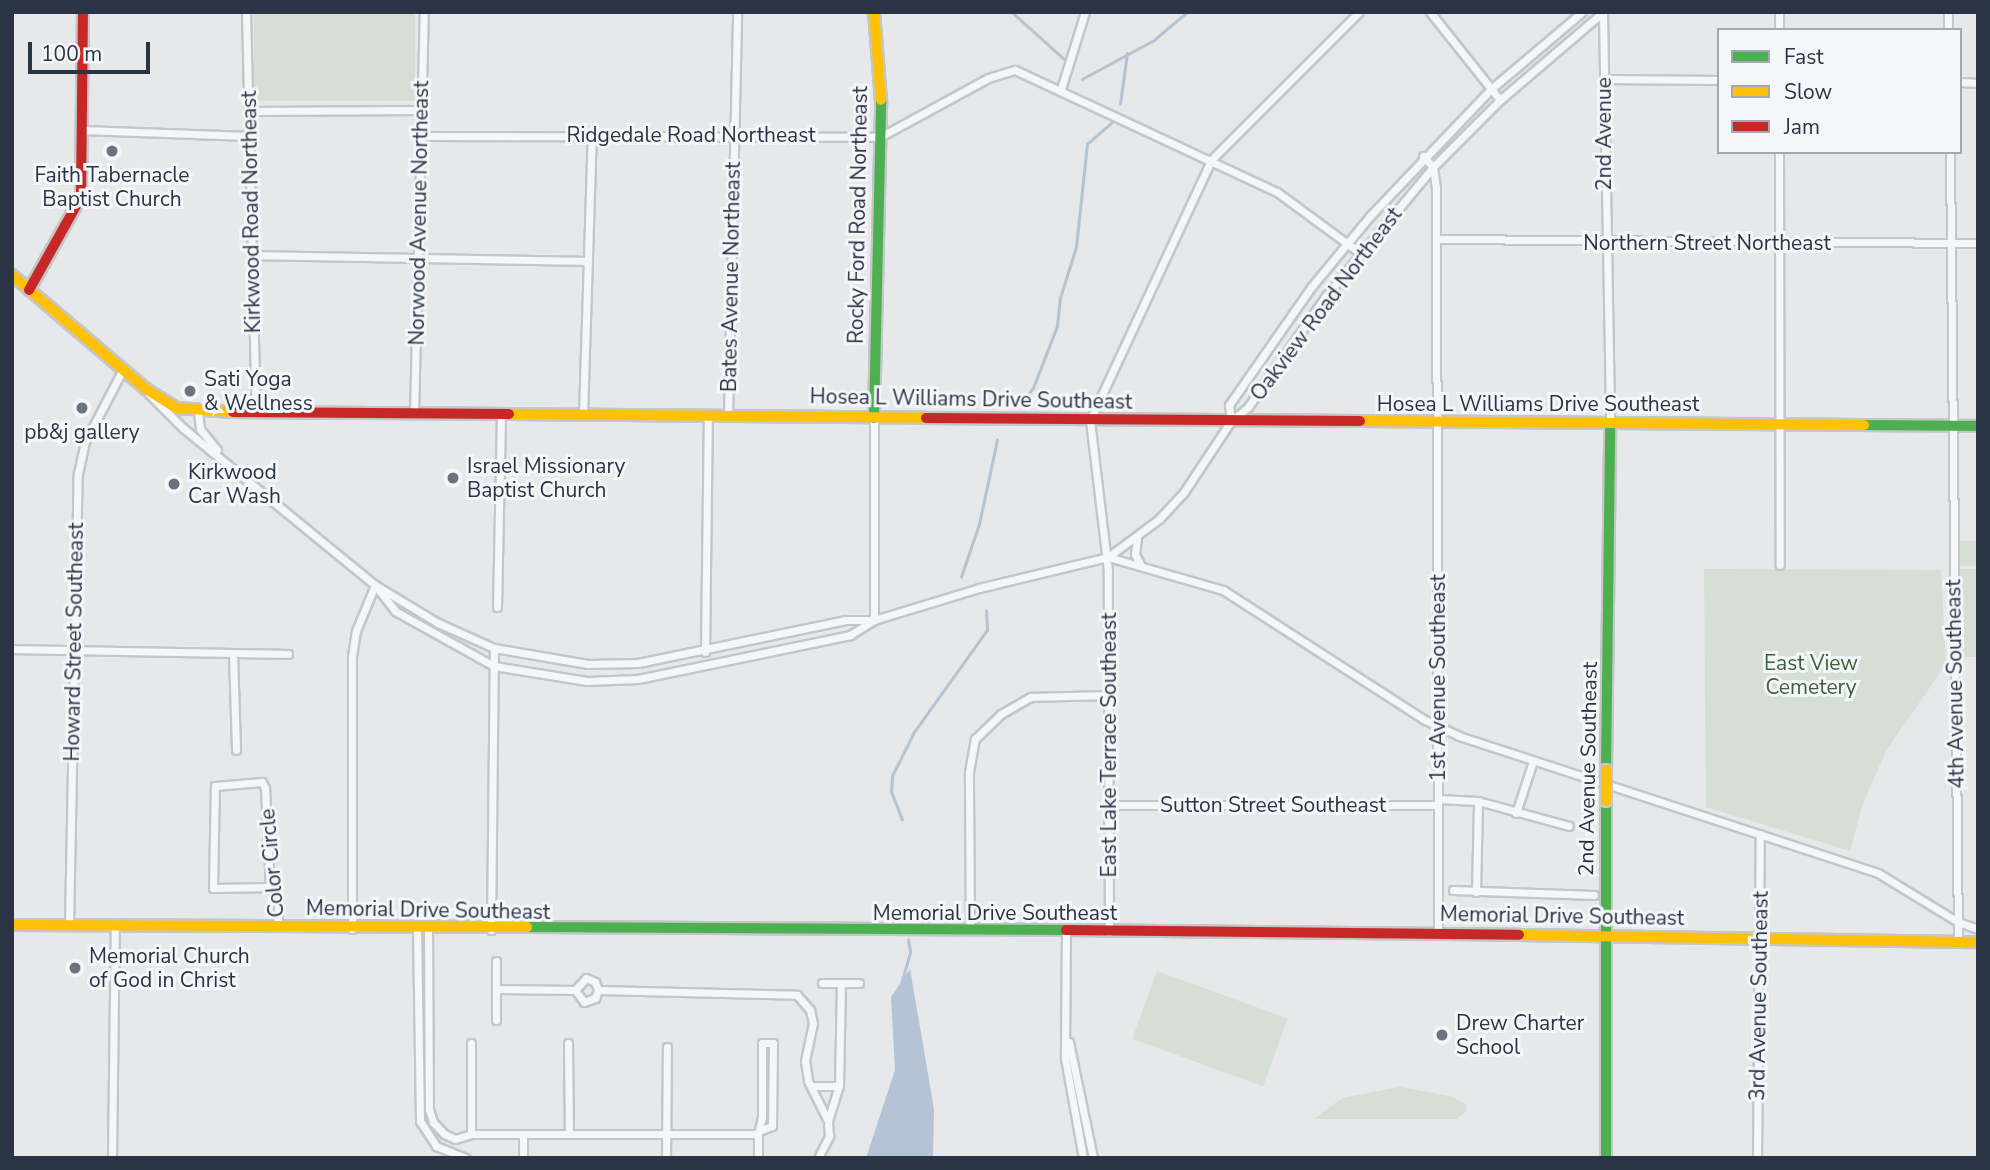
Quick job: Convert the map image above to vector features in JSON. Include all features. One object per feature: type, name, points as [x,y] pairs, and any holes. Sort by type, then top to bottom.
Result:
[{"type":"street","points":[[29,290],[81,197],[83,12]]},
{"type":"street","name":"Kirkwood Road Northeast","points":[[246,12],[256,412]]},
{"type":"street","name":"Norwood Avenue Northeast","points":[[414,414],[420,258],[424,12]]},
{"type":"street","name":"Bates Avenue Northeast","points":[[729,416],[737,12]]},
{"type":"street","name":"Rocky Ford Road Northeast","points":[[874,12],[882,99],[874,418]]},
{"type":"street","points":[[1061,89],[1085,12]]},
{"type":"street","points":[[1090,420],[1211,160],[1359,12]]},
{"type":"street","points":[[1430,12],[1500,100]]},
{"type":"street","name":"Oakview Road Northeast","points":[[1582,12],[1491,89],[1423,156],[1347,243],[1228,406],[1231,421],[1248,407],[1360,253],[1433,167],[1500,100],[1603,12]]},
{"type":"street","name":"2nd Avenue","points":[[1603,12],[1604,244],[1610,423]]},
{"type":"street","name":"Ridgedale Road Northeast","points":[[420,136],[734,134],[880,137],[1004,71],[1015,70],[1061,89],[1277,192],[1360,253]]},
{"type":"street","points":[[1604,79],[1717,80]]},
{"type":"street","points":[[248,111],[421,110]]},
{"type":"street","points":[[83,130],[249,136]]},
{"type":"street","points":[[583,415],[592,134]]},
{"type":"street","points":[[1779,154],[1782,425],[1780,565]]},
{"type":"street","name":"4th Avenue Southeast","points":[[1950,154],[1958,942]]},
{"type":"street","points":[[1423,156],[1433,167]]},
{"type":"street","name":"1st Avenue Southeast","points":[[1433,167],[1436,188],[1438,934]]},
{"type":"street","name":"Northern Street Northeast","points":[[1436,239],[1604,244],[1978,243]]},
{"type":"street","points":[[252,255],[587,261]]},
{"type":"street","name":"Hosea L Williams Drive Southeast","points":[[12,275],[146,389],[176,408],[198,412],[1978,426]]},
{"type":"street","name":"Howard Street Southeast","points":[[69,925],[80,454],[123,369]]},
{"type":"street","points":[[146,389],[173,419],[222,456],[375,585],[438,623],[494,648],[588,664],[638,663],[705,652],[845,620],[874,620]]},
{"type":"street","points":[[198,412],[200,429],[222,456]]},
{"type":"street","points":[[497,607],[501,414]]},
{"type":"street","points":[[705,652],[708,416]]},
{"type":"street","points":[[874,418],[874,620]]},
{"type":"street","name":"East Lake Terrace Southeast","points":[[1090,420],[1108,557],[1109,933]]},
{"type":"street","points":[[375,585],[395,611],[494,666],[587,681],[650,678],[850,635],[874,620],[979,588],[1108,557],[1137,538],[1184,492],[1231,421]]},
{"type":"street","name":"2nd Avenue Southeast","points":[[1606,1158],[1605,936],[1610,423]]},
{"type":"street","points":[[1137,538],[1135,554],[1141,566]]},
{"type":"street","points":[[1108,557],[1223,590],[1439,727],[1533,761],[1878,873],[1958,922],[1978,929]]},
{"type":"street","points":[[352,929],[352,656],[356,631],[375,585]]},
{"type":"street","points":[[491,930],[494,648]]},
{"type":"street","points":[[12,649],[288,654]]},
{"type":"street","points":[[233,653],[236,750]]},
{"type":"street","points":[[970,932],[969,772],[975,739],[1001,714],[1031,697],[1107,695]]},
{"type":"street","points":[[1516,813],[1533,761]]},
{"type":"street","name":"Color Circle","points":[[270,887],[213,888],[212,790],[230,782],[262,782],[265,788],[270,887],[278,900],[278,928]]},
{"type":"street","points":[[1476,892],[1478,801]]},
{"type":"street","name":"Sutton Street Southeast","points":[[1109,805],[1478,801],[1569,826]]},
{"type":"street","name":"3rd Avenue Southeast","points":[[1757,1158],[1760,834]]},
{"type":"street","points":[[1453,890],[1594,895]]},
{"type":"street","name":"Memorial Drive Southeast","points":[[12,925],[1438,934],[1978,942]]},
{"type":"street","points":[[112,1158],[115,925]]},
{"type":"street","points":[[423,929],[429,1109],[438,1129],[455,1139],[471,1135],[758,1132]]},
{"type":"street","points":[[423,929],[420,1121],[436,1146],[466,1158]]},
{"type":"street","points":[[1066,932],[1068,1038],[1065,1058],[1083,1158]]},
{"type":"street","points":[[496,961],[496,1020]]},
{"type":"street","points":[[496,989],[575,990],[586,978],[595,982],[598,990],[592,1001],[584,1002],[575,990]]},
{"type":"street","points":[[822,983],[859,983]]},
{"type":"street","points":[[818,1158],[829,1136],[828,1121],[839,1086],[841,983]]},
{"type":"street","points":[[598,990],[797,995],[810,1010],[813,1023],[805,1060],[811,1086],[828,1121]]},
{"type":"street","points":[[1068,1038],[1093,1158]]},
{"type":"street","points":[[758,1158],[762,1043],[773,1042]]},
{"type":"street","points":[[471,1043],[471,1135]]},
{"type":"street","points":[[568,1043],[569,1134]]},
{"type":"street","points":[[666,1158],[667,1047]]},
{"type":"street","points":[[811,1086],[839,1086]]},
{"type":"street","points":[[523,1134],[523,1158]]},
{"type":"street","points":[[451,1153],[455,1139]]},
{"type":"green space","points":[[254,12],[415,12],[415,101],[254,101]]},
{"type":"green space","points":[[1960,541],[1978,541],[1978,566],[1960,566]]},
{"type":"green space","name":"East View Cemetery","points":[[1704,569],[1941,570],[1946,664],[1886,751],[1862,806],[1850,851],[1706,807]]},
{"type":"green space","points":[[1960,569],[1978,569],[1978,657],[1960,657]]},
{"type":"green space","points":[[1157,971],[1288,1019],[1263,1086],[1132,1039]]},
{"type":"green space","points":[[1400,1087],[1449,1096],[1466,1104],[1467,1111],[1457,1119],[1314,1119],[1342,1098]]},
{"type":"water","points":[[910,969],[934,1109],[933,1158],[866,1158],[895,1070],[891,997]]},
{"type":"waterway","points":[[1012,12],[1063,58]]},
{"type":"waterway","points":[[1082,79],[1154,40],[1187,12]]},
{"type":"waterway","points":[[1120,104],[1127,53]]},
{"type":"waterway","points":[[1022,402],[1033,388],[1057,326],[1060,298],[1076,247],[1087,144],[1111,123]]},
{"type":"waterway","points":[[961,577],[979,524],[997,440]]},
{"type":"waterway","points":[[902,820],[891,792],[892,776],[914,732],[987,630],[986,611]]},
{"type":"waterway","points":[[901,984],[910,952],[908,940]]},
{"type":"traffic: fast","points":[[874,418],[881,100]]},
{"type":"traffic: fast","points":[[1606,770],[1610,423]]},
{"type":"traffic: fast","points":[[1864,425],[1978,426]]},
{"type":"traffic: fast","points":[[1606,801],[1606,1158]]},
{"type":"traffic: fast","points":[[527,927],[1066,930]]},
{"type":"traffic: slow","points":[[874,12],[881,100]]},
{"type":"traffic: slow","points":[[12,275],[146,389],[176,408],[233,412]]},
{"type":"traffic: slow","points":[[509,414],[926,418]]},
{"type":"traffic: slow","points":[[1360,421],[1864,425]]},
{"type":"traffic: slow","points":[[1606,770],[1606,801]]},
{"type":"traffic: slow","points":[[12,925],[527,927]]},
{"type":"traffic: slow","points":[[1519,935],[1978,942]]},
{"type":"traffic: jam","points":[[29,290],[81,197],[83,12]]},
{"type":"traffic: jam","points":[[233,412],[509,414]]},
{"type":"traffic: jam","points":[[926,418],[1360,421]]},
{"type":"traffic: jam","points":[[1066,930],[1519,935]]},
{"type":"place","name":"Faith Tabernacle Baptist Church","points":[[112,151]]},
{"type":"place","name":"Sati Yoga & Wellness","points":[[190,391]]},
{"type":"place","name":"pb&j gallery","points":[[82,408]]},
{"type":"place","name":"Israel Missionary Baptist Church","points":[[453,478]]},
{"type":"place","name":"Kirkwood Car Wash","points":[[174,484]]},
{"type":"place","name":"Memorial Church of God in Christ","points":[[75,968]]},
{"type":"place","name":"Drew Charter School","points":[[1442,1035]]}]
